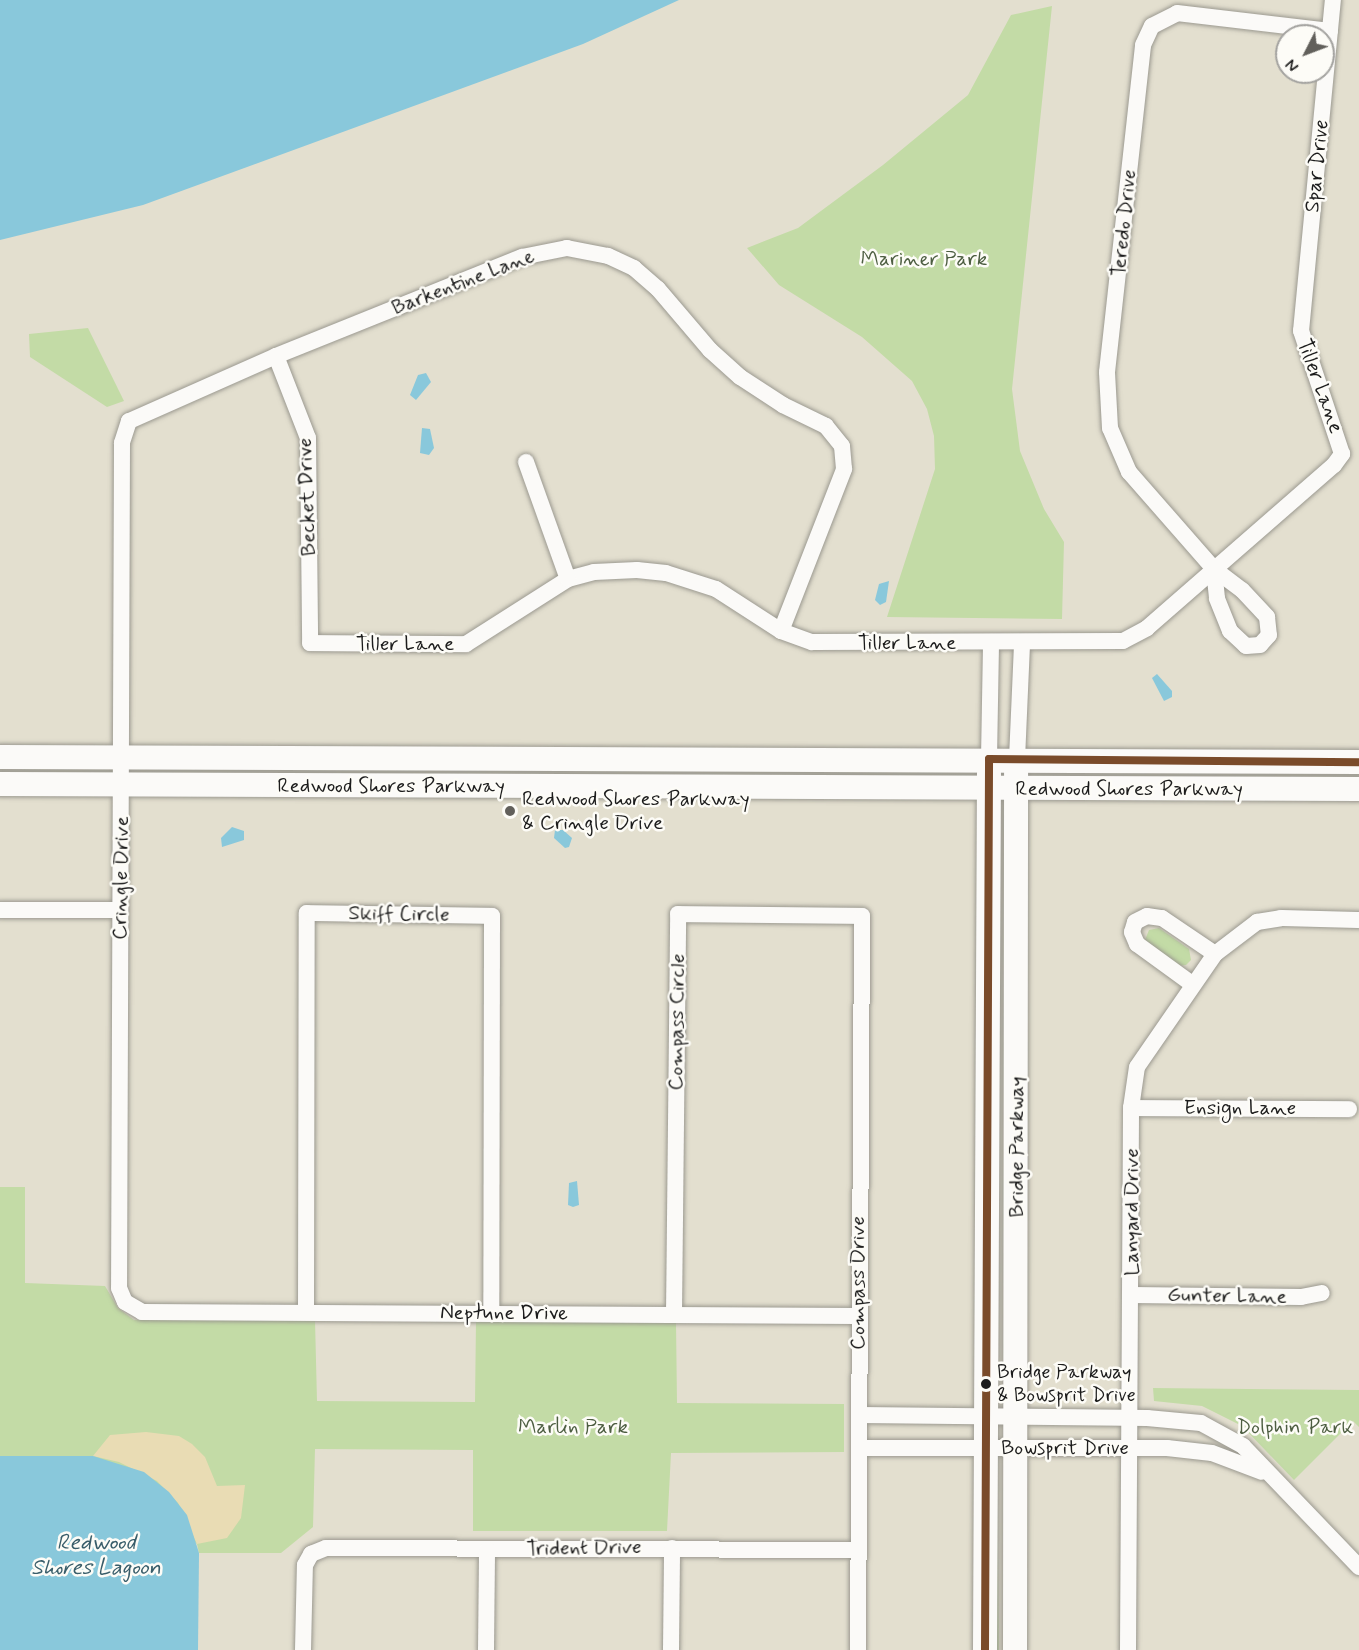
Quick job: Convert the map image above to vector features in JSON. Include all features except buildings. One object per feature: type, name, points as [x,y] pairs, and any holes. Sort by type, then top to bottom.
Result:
[{"type":"main road","name":"Redwood Shores Parkway","points":[[0,757],[1359,762]]},
{"type":"main road","name":"Bridge Parkway","points":[[985,1650],[989,759]]},
{"type":"main road","name":"Bridge Parkway","points":[[1015,1650],[1015,789],[1017,759]]},
{"type":"main road","name":"Redwood Shores Parkway","points":[[0,784],[124,787],[1359,789]]},
{"type":"street","name":"Spar Drive","points":[[1331,24],[1333,0]]},
{"type":"street","name":"Teredo Drive","points":[[1214,569],[1129,472],[1114,444],[1107,413],[1107,372],[1143,45],[1152,26],[1177,13],[1275,25]]},
{"type":"street","name":"Spar Drive","points":[[1301,331],[1325,84]]},
{"type":"street","name":"Barkentine Lane","points":[[126,424],[142,412],[533,253],[579,249],[633,268],[658,289],[724,364],[771,398],[826,426],[842,446],[844,469],[782,631]]},
{"type":"street","name":"Tiller Lane","points":[[310,643],[466,644],[568,579],[594,572],[637,570],[675,575],[729,595],[782,631],[827,643],[1022,644],[1123,641],[1147,628],[1334,465],[1341,454],[1301,331]]},
{"type":"street","name":"Becket Drive","points":[[276,356],[308,438],[310,643]]},
{"type":"street","name":"Cringle Drive","points":[[126,424],[122,443],[124,787],[119,910],[119,1288],[126,1302],[135,1310],[150,1312]]},
{"type":"street","points":[[526,462],[568,579]]},
{"type":"street","name":"Bridge Parkway","points":[[989,759],[991,644]]},
{"type":"street","name":"Bridge Parkway","points":[[1017,759],[1022,644]]},
{"type":"street","points":[[0,910],[119,910]]},
{"type":"street","name":"Skiff Circle","points":[[306,1311],[307,913],[492,916],[491,1313]]},
{"type":"street","name":"Compass Circle","points":[[674,1314],[678,914],[862,916]]},
{"type":"street","name":"Compass Drive","points":[[858,1650],[860,1415],[857,1316],[862,916]]},
{"type":"street","points":[[1192,984],[1137,944],[1132,932],[1135,922],[1147,916],[1162,918],[1215,954]]},
{"type":"street","name":"Lanyard Drive","points":[[1128,1650],[1132,1295],[1131,1108],[1139,1062],[1215,954],[1257,922],[1281,918],[1359,920]]},
{"type":"street","name":"Ensign Lane","points":[[1131,1108],[1349,1109]]},
{"type":"street","name":"Gunter Lane","points":[[1132,1295],[1301,1298],[1322,1293]]},
{"type":"street","name":"Neptune Drive","points":[[150,1312],[306,1311],[857,1316]]},
{"type":"street","name":"Bowsprit Drive","points":[[860,1415],[1130,1417],[1185,1420],[1211,1426],[1238,1441],[1266,1474],[1359,1568]]},
{"type":"street","name":"Bowsprit Drive","points":[[860,1448],[1198,1450],[1266,1474]]},
{"type":"street","name":"Trident Drive","points":[[303,1650],[304,1569],[311,1554],[326,1548],[858,1550]]},
{"type":"street","points":[[671,1650],[672,1548]]},
{"type":"street","points":[[486,1650],[487,1550]]},
{"type":"green space","name":"Mariner Park","points":[[1052,6],[1012,389],[1020,451],[1044,509],[1064,542],[1062,619],[887,617],[935,469],[934,436],[927,409],[912,381],[862,337],[779,285],[747,248],[798,228],[883,165],[968,95],[1011,15]]},
{"type":"green space","points":[[88,328],[124,401],[107,407],[30,357],[29,334]]},
{"type":"green space","points":[[1159,928],[1189,949],[1191,960],[1186,965],[1177,966],[1145,940],[1149,930]]},
{"type":"green space","name":"Marlin Park","points":[[0,1187],[25,1187],[25,1283],[105,1286],[118,1308],[134,1320],[315,1320],[317,1401],[475,1402],[476,1321],[676,1322],[677,1403],[844,1404],[844,1452],[671,1453],[667,1531],[473,1531],[473,1450],[315,1449],[313,1527],[281,1553],[199,1553],[197,1544],[93,1456],[0,1456]]},
{"type":"green space","name":"Dolphin Park","points":[[1153,1388],[1359,1390],[1359,1427],[1353,1421],[1294,1480],[1242,1426],[1202,1406],[1154,1401]]},
{"type":"green space","points":[[997,1469],[999,1650],[994,1650]]},
{"type":"sand","points":[[146,1432],[179,1436],[192,1444],[205,1457],[217,1486],[245,1485],[241,1518],[227,1538],[197,1544],[178,1503],[157,1481],[119,1462],[93,1456],[110,1435]]},
{"type":"water","points":[[0,0],[679,0],[583,44],[143,205],[0,240]]},
{"type":"water","points":[[426,373],[431,382],[416,400],[410,395],[418,375]]},
{"type":"water","points":[[422,428],[430,429],[434,448],[429,455],[420,453]]},
{"type":"water","points":[[889,581],[886,602],[880,605],[875,600],[879,584]]},
{"type":"water","points":[[1157,674],[1172,691],[1172,697],[1164,701],[1152,678]]},
{"type":"water","points":[[232,827],[244,831],[244,840],[222,847],[221,838]]},
{"type":"water","points":[[555,830],[563,830],[572,838],[569,847],[565,848],[554,838]]},
{"type":"water","points":[[577,1181],[579,1205],[573,1207],[568,1205],[569,1183]]},
{"type":"water","name":"Redwood Shores Lagoon","points":[[0,1456],[93,1456],[144,1472],[169,1492],[187,1515],[199,1553],[198,1650],[0,1650]]},
{"type":"transit line","points":[[985,1650],[989,759],[1359,762]]},
{"type":"place","name":"Redwood Shores Parkway & Cringle Drive","points":[[510,811]]},
{"type":"place","name":"Bridge Parkway & Bowsprit Drive","points":[[986,1384]]}]
